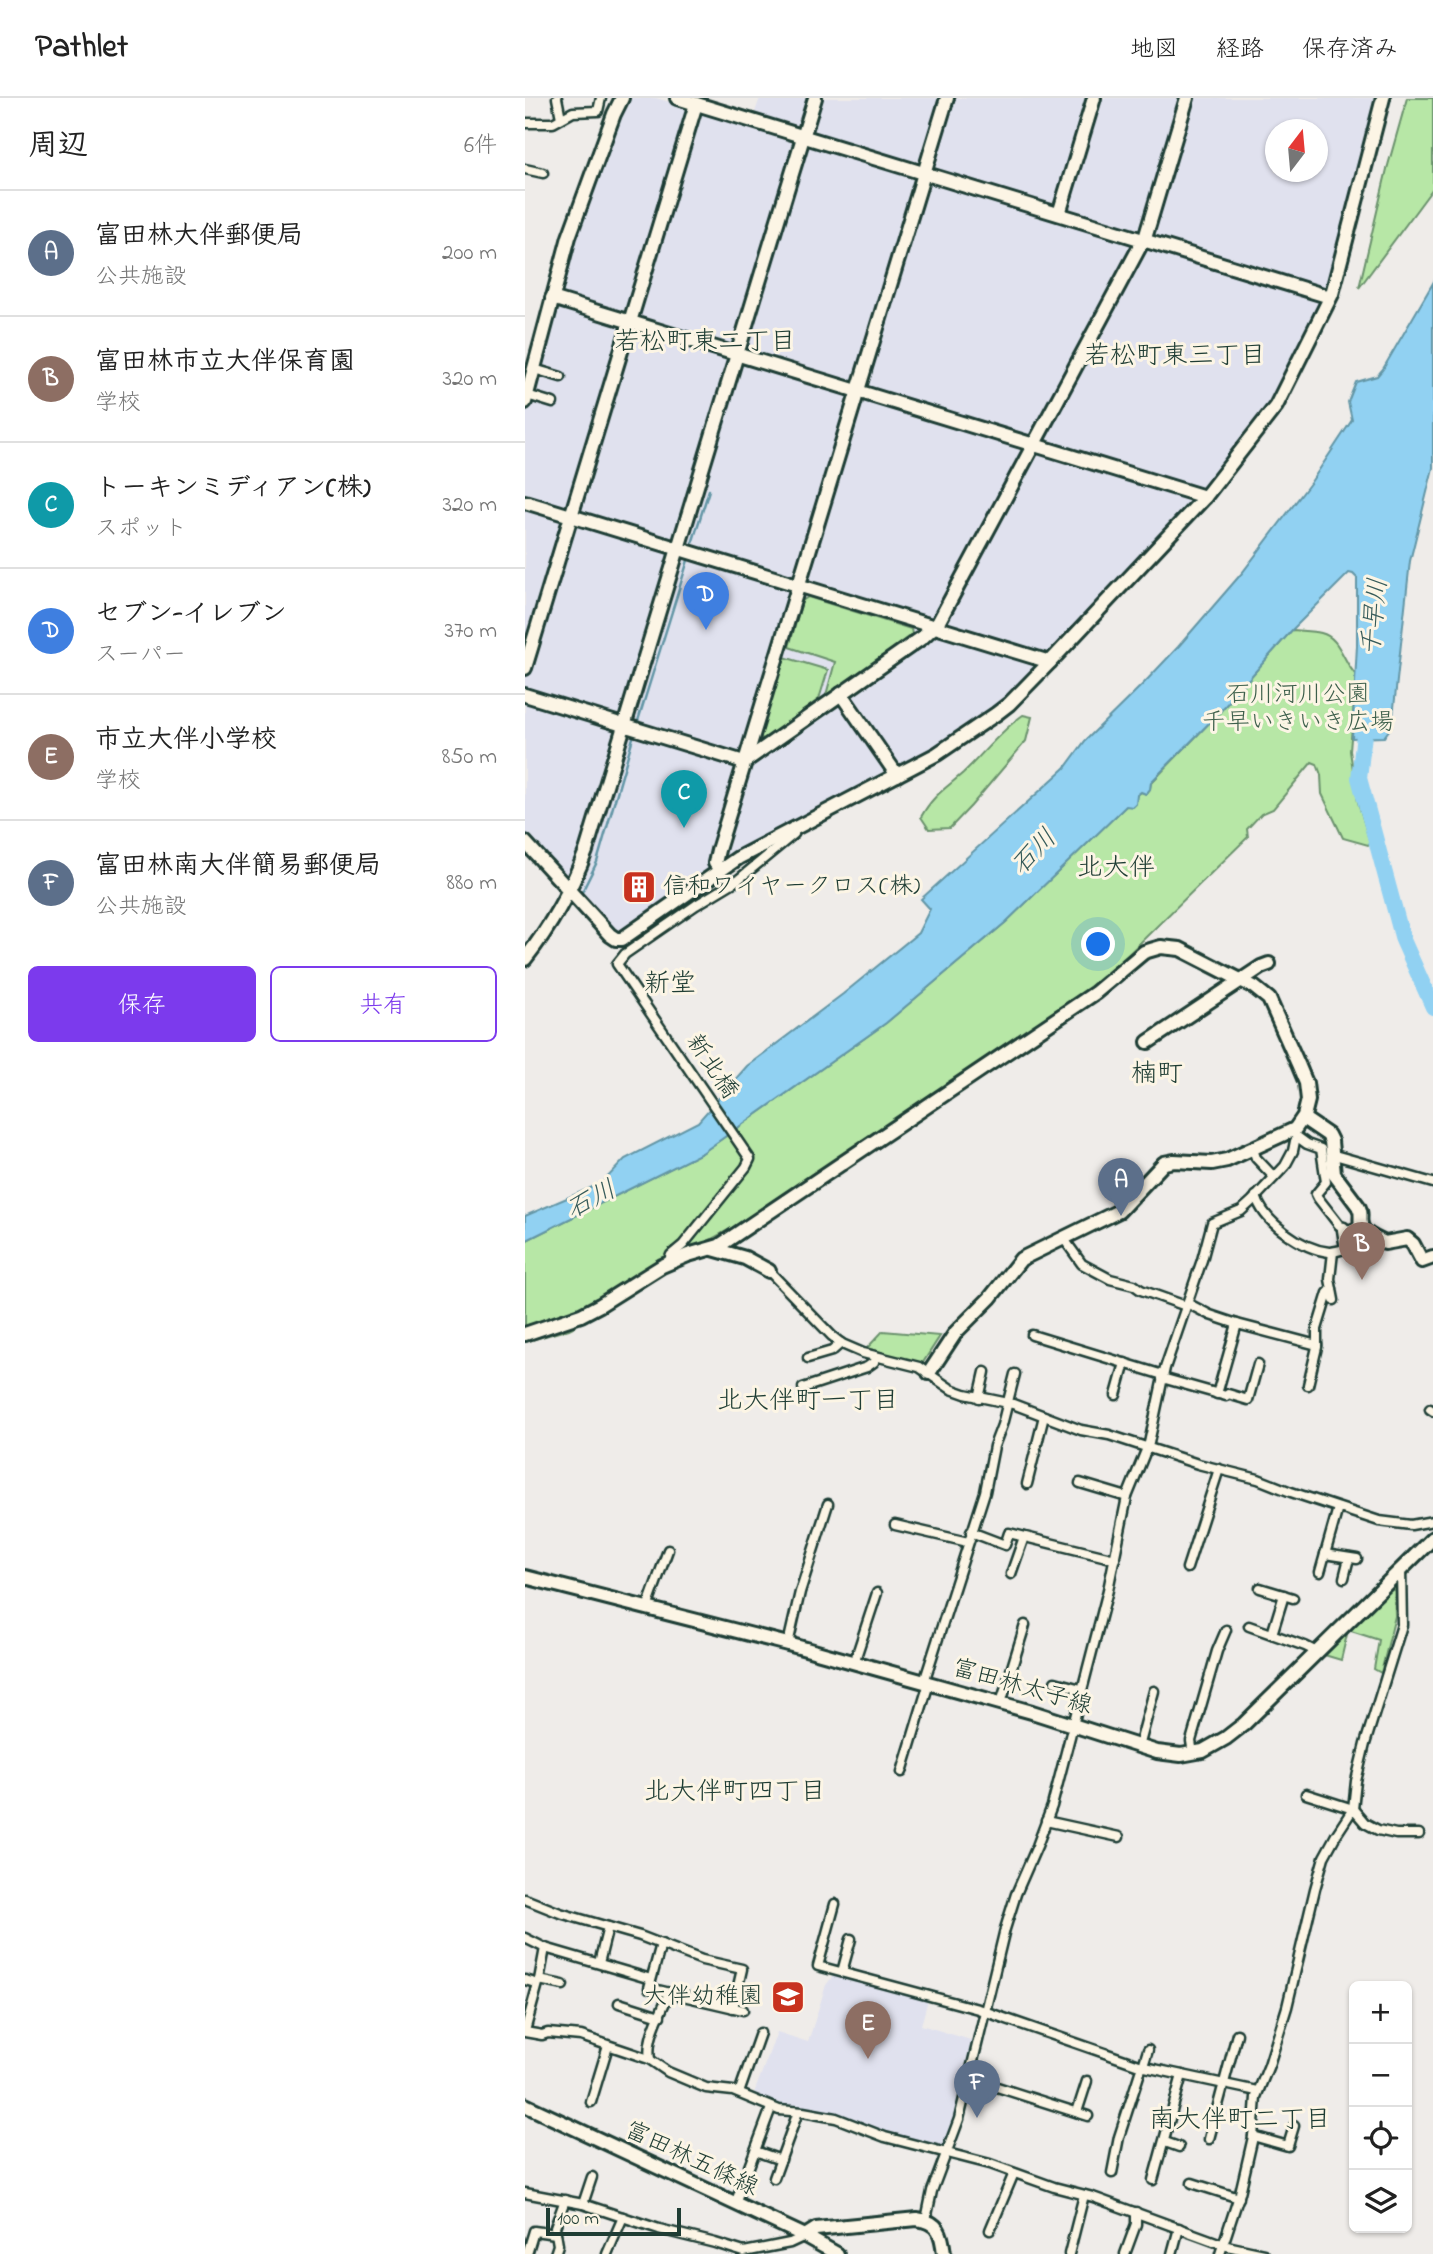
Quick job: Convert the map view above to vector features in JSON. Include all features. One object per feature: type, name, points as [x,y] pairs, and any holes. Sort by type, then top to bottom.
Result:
[{"type":"street","points":[[557,98],[561,118]]},
{"type":"street","points":[[526,121],[553,123],[573,112],[598,111],[601,98]]},
{"type":"street","points":[[553,403],[526,396],[569,237],[622,98]]},
{"type":"street","points":[[677,98],[1331,297]]},
{"type":"street","points":[[525,959],[553,919],[586,851],[815,98]]},
{"type":"street","points":[[720,870],[715,863],[718,850],[947,98]]},
{"type":"street","points":[[1059,214],[1094,98]]},
{"type":"street","points":[[745,761],[938,623],[1143,240],[1187,98]]},
{"type":"street","points":[[525,842],[610,935],[619,940],[738,858],[937,754],[996,714],[1050,662],[1205,497],[1276,406],[1331,297],[1383,98]]},
{"type":"street","points":[[525,668],[696,104]]},
{"type":"street","points":[[525,169],[543,173]]},
{"type":"street","points":[[552,298],[1205,497]]},
{"type":"street","points":[[534,369],[561,377]]},
{"type":"street","points":[[525,502],[1050,662]]},
{"type":"street","points":[[841,694],[897,775]]},
{"type":"street","points":[[525,695],[745,761]]},
{"type":"street","name":"新北橋","points":[[668,1264],[668,1259],[683,1245],[750,1159],[617,964],[625,954],[755,867],[794,834],[792,829]]},
{"type":"street","points":[[525,1334],[587,1311],[668,1264],[688,1255],[713,1249],[1095,993],[1144,952],[1161,947],[1181,949],[1264,994],[1277,1013],[1308,1091],[1306,1109],[1295,1134],[1289,1159],[1241,1211],[1212,1223],[1163,1376],[1147,1446],[1127,1497],[1115,1559],[1052,1806],[1016,1894],[958,2119],[932,2191],[926,2220]]},
{"type":"street","points":[[1148,1042],[1269,964]]},
{"type":"street","points":[[1303,1118],[1328,1135],[1334,1174],[1361,1212],[1361,1225],[1365,1232],[1385,1243],[1407,1239],[1413,1244],[1422,1261],[1433,1257]]},
{"type":"street","points":[[929,1373],[956,1332],[990,1298],[1021,1259],[1119,1211],[1164,1163],[1217,1163],[1295,1134]]},
{"type":"street","points":[[1295,1134],[1307,1144],[1321,1149],[1326,1182],[1316,1194],[1325,1207],[1348,1230],[1361,1225]]},
{"type":"street","points":[[1253,1149],[1257,1158],[1274,1177]]},
{"type":"street","points":[[1331,1154],[1433,1183]]},
{"type":"street","points":[[1256,1196],[1258,1204],[1290,1237],[1318,1249],[1333,1252],[1345,1249],[1342,1230],[1344,1227]]},
{"type":"street","points":[[1064,1238],[1082,1264],[1110,1279],[1134,1285],[1237,1324],[1317,1345]]},
{"type":"street","points":[[713,1249],[745,1258],[769,1271],[841,1343],[875,1356],[910,1364],[929,1373],[951,1390],[1007,1403],[1081,1430],[1109,1435],[1198,1464],[1258,1479],[1388,1523],[1411,1525],[1433,1521]]},
{"type":"street","points":[[1333,1252],[1330,1266],[1335,1300]]},
{"type":"street","points":[[1308,1385],[1317,1345],[1317,1329],[1328,1293],[1332,1289]]},
{"type":"street","points":[[1217,1394],[1237,1324]]},
{"type":"street","points":[[1032,1335],[1217,1394],[1248,1400],[1258,1364]]},
{"type":"street","points":[[808,1358],[832,1351],[841,1343]]},
{"type":"street","points":[[803,1388],[867,1367],[874,1362],[875,1356]]},
{"type":"street","points":[[1116,1395],[1125,1363]]},
{"type":"street","points":[[979,1398],[985,1372]]},
{"type":"street","points":[[902,1772],[985,1492],[994,1446],[1014,1374]]},
{"type":"street","points":[[1027,1484],[1044,1416]]},
{"type":"street","points":[[1187,1568],[1219,1469]]},
{"type":"street","points":[[1080,1483],[1127,1497]]},
{"type":"street","points":[[788,1644],[800,1592],[828,1504]]},
{"type":"street","points":[[1320,1572],[1338,1508]]},
{"type":"street","points":[[895,1525],[968,1542]]},
{"type":"street","points":[[971,1532],[1005,1545],[1009,1534],[1115,1559]]},
{"type":"street","points":[[1011,1574],[1024,1537]]},
{"type":"street","name":"富田林太子線","points":[[525,1577],[788,1644],[1073,1724],[1165,1754],[1193,1754],[1212,1747],[1235,1731],[1433,1538]]},
{"type":"street","points":[[647,1608],[668,1550]]},
{"type":"street","points":[[1325,1554],[1353,1558],[1344,1578]]},
{"type":"street","points":[[1221,2249],[1239,2198],[1253,2136],[1257,2091],[1269,2065],[1287,2007],[1324,1857],[1353,1809],[1356,1781],[1365,1744],[1403,1619],[1401,1569]]},
{"type":"street","points":[[1260,1588],[1288,1596],[1272,1634]]},
{"type":"street","points":[[854,1663],[877,1593]]},
{"type":"street","points":[[1001,1703],[1025,1625]]},
{"type":"street","points":[[1249,1626],[1317,1652]]},
{"type":"street","points":[[1193,1754],[1191,1741],[1217,1651],[1226,1630]]},
{"type":"street","points":[[1055,1682],[1081,1689]]},
{"type":"street","points":[[1139,1746],[1154,1691]]},
{"type":"street","points":[[1306,1794],[1353,1809],[1365,1823],[1378,1830],[1395,1835],[1419,1834]]},
{"type":"street","points":[[1046,1821],[1119,1837]]},
{"type":"street","points":[[525,1899],[560,1913],[661,1944],[702,1960],[742,1969],[738,2009],[649,1988],[661,1944]]},
{"type":"street","points":[[835,1904],[818,1966],[985,2012],[1142,2066],[1257,2091]]},
{"type":"street","points":[[599,1963],[608,1927]]},
{"type":"street","points":[[525,1938],[545,1948],[651,1979]]},
{"type":"street","points":[[842,1972],[851,1939]]},
{"type":"street","points":[[545,1948],[532,1981],[525,2031],[542,2035],[548,2033],[581,2036],[650,2059],[668,2072],[706,2088],[739,2094],[771,2108],[837,2118],[878,2134],[1136,2212],[1179,2228],[1221,2249],[1265,2254]]},
{"type":"street","points":[[532,1981],[563,1985]]},
{"type":"street","points":[[650,2059],[648,2050],[669,1993]]},
{"type":"street","points":[[619,2003],[660,2016]]},
{"type":"street","points":[[739,2094],[760,2033]]},
{"type":"street","points":[[1209,2140],[1237,2034]]},
{"type":"street","points":[[591,2102],[608,2046]]},
{"type":"street","points":[[1112,2174],[1119,2137],[1148,2050]]},
{"type":"street","points":[[1153,2180],[1182,2075]]},
{"type":"street","points":[[969,2078],[1088,2116]]},
{"type":"street","points":[[1077,2112],[1087,2081]]},
{"type":"street","points":[[596,2088],[605,2092]]},
{"type":"street","name":"富田林五條線","points":[[525,2105],[805,2236],[823,2250],[837,2254]]},
{"type":"street","points":[[735,2204],[771,2108]]},
{"type":"street","points":[[774,2178],[798,2112]]},
{"type":"street","points":[[1253,2136],[1293,2147],[1294,2126]]},
{"type":"street","points":[[1164,2143],[1179,2147]]},
{"type":"street","points":[[755,2151],[781,2160]]},
{"type":"street","points":[[989,2230],[1014,2173]]},
{"type":"street","points":[[583,2204],[592,2177]]},
{"type":"street","points":[[1192,2183],[1239,2198]]},
{"type":"street","points":[[525,2193],[583,2204],[744,2253],[790,2242],[816,2229],[926,2220],[939,2230],[944,2254]]},
{"type":"street","points":[[1069,2254],[1084,2195]]},
{"type":"street","points":[[557,2253],[555,2227],[565,2200]]},
{"type":"street","points":[[1116,2250],[1125,2254],[1136,2224],[1136,2212]]},
{"type":"street","points":[[607,2254],[622,2217]]},
{"type":"street","points":[[1172,2254],[1179,2228]]},
{"type":"street","points":[[527,2254],[534,2231],[557,2234]]},
{"type":"shaded area","points":[[624,98],[656,98],[750,126],[760,98],[1378,98],[1327,287],[1317,310],[1270,401],[1204,491],[1008,700],[939,750],[752,843],[618,935],[525,832],[525,408],[573,235]]},
{"type":"shaded area","points":[[834,1975],[928,2000],[921,2025],[974,2041],[956,2118],[947,2141],[941,2147],[898,2137],[839,2116],[781,2108],[753,2096],[777,2032],[808,2042],[826,1985]]},
{"type":"green space","points":[[1407,98],[1433,98],[1433,188],[1359,288],[1387,169]]},
{"type":"green space","points":[[808,597],[911,629],[912,634],[825,699],[835,662],[789,647],[802,601]]},
{"type":"green space","name":"石川河川公園 千早いきいき広場","points":[[1292,630],[1318,632],[1333,639],[1356,675],[1350,751],[1358,802],[1370,843],[1368,845],[1343,838],[1322,794],[1321,775],[1317,764],[1312,762],[1273,809],[1261,814],[1247,829],[1248,837],[1096,986],[732,1228],[701,1245],[683,1245],[581,1315],[575,1326],[525,1342],[525,1241],[702,1153],[886,1023],[1006,922],[1141,792],[1146,794],[1151,783],[1217,715]]},
{"type":"green space","points":[[784,657],[828,670],[819,699],[765,740],[759,737]]},
{"type":"green space","points":[[1023,715],[1032,717],[1026,741],[950,828],[929,829],[921,817],[930,803]]},
{"type":"green space","points":[[883,1331],[940,1336],[922,1364],[867,1348]]},
{"type":"green space","points":[[1394,1581],[1395,1616],[1381,1673],[1374,1669],[1379,1640],[1348,1630],[1341,1660],[1321,1654]]},
{"type":"water","name":"石川","points":[[1433,283],[1433,468],[1410,561],[1392,726],[1384,737],[1352,738],[1357,578],[1349,573],[1292,630],[1217,715],[1151,782],[1146,794],[1141,792],[1137,795],[1133,807],[1126,806],[1006,922],[886,1023],[702,1153],[525,1241],[525,1216],[602,1183],[625,1159],[698,1122],[747,1066],[843,994],[918,933],[930,909],[921,899],[1065,768],[1085,741],[1178,647],[1242,573],[1311,482],[1352,420],[1348,402],[1356,382],[1377,376],[1383,369]]},
{"type":"waterway","points":[[572,116],[583,116]]},
{"type":"waterway","points":[[691,547],[709,490]]},
{"type":"waterway","points":[[637,724],[689,557]]},
{"type":"waterway","name":"千早川","points":[[1366,717],[1359,778],[1403,940],[1433,1007]]},
{"type":"waterway","points":[[582,892],[597,862],[634,734]]},
{"type":"place","name":"セブン-イレブン","points":[[706,630]]},
{"type":"place","name":"トーキンミディアン(株)","points":[[684,828]]},
{"type":"place","name":"信和ワイヤークロス(株)","points":[[639,887]]},
{"type":"place","name":"富田林大伴郵便局","points":[[1121,1216]]},
{"type":"place","name":"富田林市立大伴保育園","points":[[1362,1280]]},
{"type":"place","name":"大伴幼稚園","points":[[788,1997]]},
{"type":"place","name":"市立大伴小学校","points":[[868,2059]]},
{"type":"place","name":"富田林南大伴簡易郵便局","points":[[977,2118]]},
{"type":"district","name":"若松町東二丁目","points":[[705,343]]},
{"type":"district","name":"若松町東三丁目","points":[[1175,357]]},
{"type":"district","name":"北大伴","points":[[1116,869]]},
{"type":"district","name":"新堂","points":[[670,985]]},
{"type":"district","name":"楠町","points":[[1157,1075]]},
{"type":"district","name":"北大伴町一丁目","points":[[808,1402]]},
{"type":"district","name":"北大伴町四丁目","points":[[735,1793]]},
{"type":"district","name":"南大伴町二丁目","points":[[1240,2121]]}]
